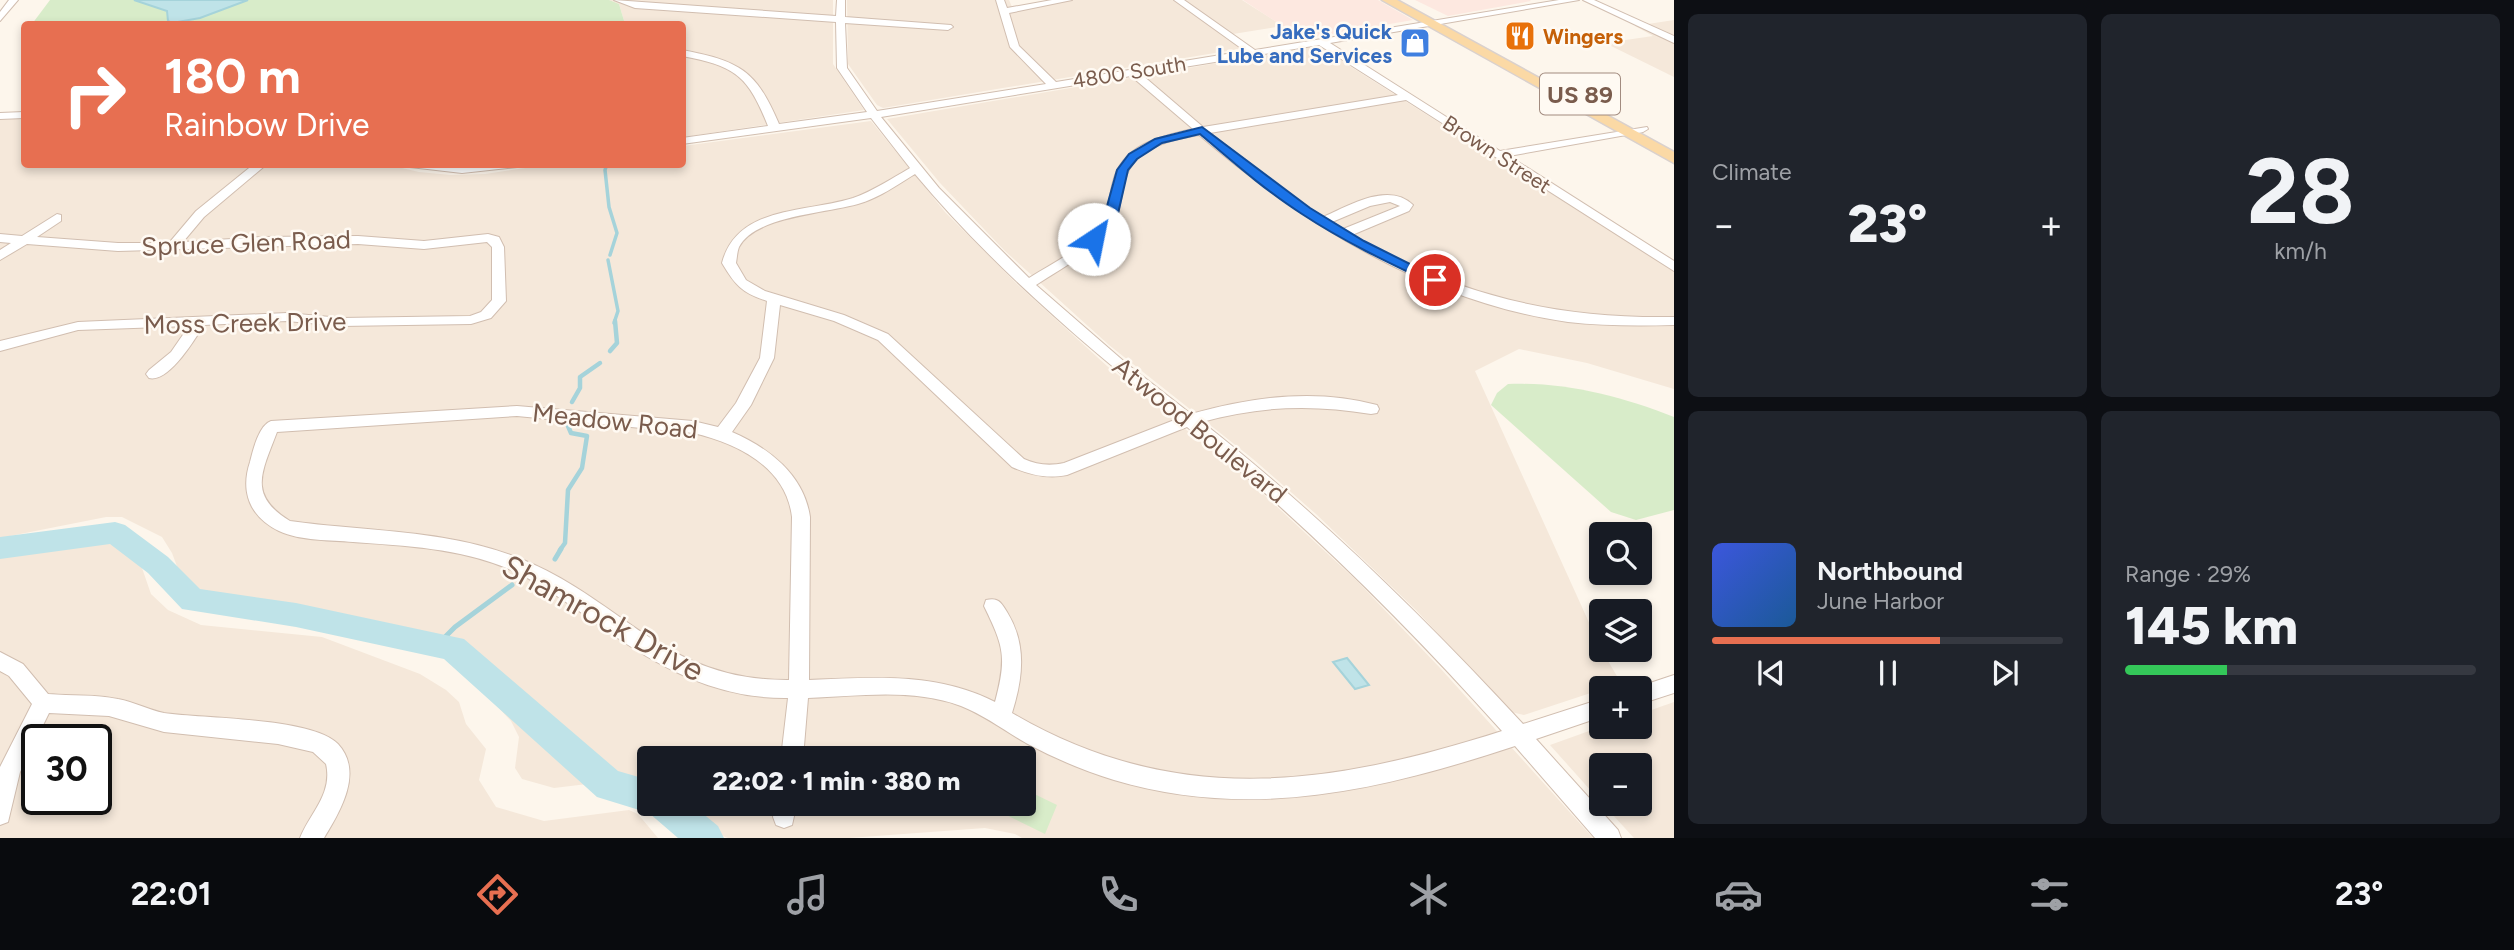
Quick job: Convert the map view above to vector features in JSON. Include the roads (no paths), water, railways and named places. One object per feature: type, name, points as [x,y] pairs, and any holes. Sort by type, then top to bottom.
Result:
[{"type":"main road","name":"US 89","points":[[1388,0],[1437,22],[1674,146]]},
{"type":"main road","name":"US 89","points":[[1406,0],[1437,22],[1674,158]]},
{"type":"street","points":[[618,0],[629,4],[948,27]]},
{"type":"street","name":"Atwood Boulevard","points":[[841,0],[840,62],[917,168],[962,219],[1098,347],[1272,488],[1339,549],[1422,632],[1610,838]]},
{"type":"street","points":[[1000,0],[1015,47],[1053,85]]},
{"type":"street","points":[[1003,11],[1068,0]]},
{"type":"street","points":[[1183,0],[1252,52]]},
{"type":"street","name":"4800 South","points":[[686,140],[876,114],[1575,0]]},
{"type":"street","points":[[1587,0],[1674,40]]},
{"type":"street","points":[[0,4],[13,1]]},
{"type":"street","points":[[0,18],[13,1]]},
{"type":"street","name":"Brown Street","points":[[1320,41],[1674,267]]},
{"type":"street","points":[[686,54],[719,61],[750,80],[758,91],[775,129]]},
{"type":"street","points":[[1133,72],[1273,188],[1322,222],[1435,280],[1511,305],[1589,320],[1674,321]]},
{"type":"street","points":[[1028,284],[1085,246],[1101,232],[1113,211],[1122,170],[1133,157],[1158,141],[1202,131],[1408,97]]},
{"type":"street","points":[[0,116],[21,115]]},
{"type":"street","points":[[1498,155],[1643,128]]},
{"type":"street","points":[[173,246],[200,214],[257,168]]},
{"type":"street","points":[[445,168],[480,168]]},
{"type":"street","points":[[917,168],[877,192],[857,200],[769,220],[740,237],[729,253],[733,272],[750,289],[839,318],[883,337],[1004,452],[1028,468],[1053,472],[1067,469],[1190,421],[1274,402],[1312,401],[1371,408]]},
{"type":"street","points":[[1322,222],[1383,197],[1397,198],[1406,205],[1405,208],[1343,234]]},
{"type":"street","points":[[0,256],[57,218]]},
{"type":"street","name":"Spruce Glen Road","points":[[0,238],[100,246],[214,246],[263,241],[358,240],[424,245],[480,237],[491,239],[498,247],[499,300],[490,313]]},
{"type":"street","points":[[722,434],[743,405],[768,358],[774,299]]},
{"type":"street","name":"Moss Creek Drive","points":[[0,346],[71,327],[287,317],[341,322],[466,320],[490,313]]},
{"type":"street","points":[[154,374],[176,355],[200,321]]},
{"type":"street","name":"Meadow Road","points":[[271,427],[517,411],[666,422],[722,434],[745,444],[772,463],[791,486],[799,502],[802,567],[799,689],[793,746]]},
{"type":"street","name":"Shamrock Drive","points":[[271,427],[256,467],[252,483],[253,495],[258,506],[270,519],[286,527],[440,545],[499,558],[521,566],[680,667],[703,676],[741,686],[799,689],[910,687],[950,693],[974,701],[1026,732],[1069,753],[1115,771],[1163,782],[1222,790],[1280,789],[1364,779],[1437,763],[1589,712]]},
{"type":"street","points":[[993,606],[1005,621],[1012,639],[1012,686],[1001,716]]},
{"type":"street","points":[[0,661],[16,670],[43,703],[119,708],[163,722],[291,736],[322,744],[331,751],[339,777],[337,791],[311,838]]},
{"type":"street","points":[[1652,691],[1674,684]]},
{"type":"street","points":[[0,814],[9,771],[43,703]]},
{"type":"water","points":[[134,0],[248,0],[200,18],[183,21],[168,21],[167,11]]},
{"type":"water","points":[[1347,658],[1369,685],[1355,689],[1333,662]]},
{"type":"waterway","points":[[606,168],[609,207],[617,233],[610,255]]},
{"type":"waterway","points":[[608,260],[618,311],[614,323]]},
{"type":"waterway","points":[[610,351],[617,343],[615,321]]},
{"type":"waterway","points":[[572,402],[580,388],[580,377],[600,363]]},
{"type":"waterway","points":[[560,550],[565,543],[568,490],[582,468],[587,436],[571,433],[568,426]]},
{"type":"waterway","points":[[0,548],[115,533],[158,565],[192,600],[296,615],[453,648],[609,785],[637,793]]},
{"type":"waterway","points":[[555,559],[561,549]]},
{"type":"waterway","points":[[438,644],[455,627],[512,585]]},
{"type":"waterway","points":[[678,816],[706,838]]},
{"type":"place","name":"Wingers","points":[[1520,36]]},
{"type":"place","name":"Jake's Quick Lube and Services","points":[[1415,43]]}]
